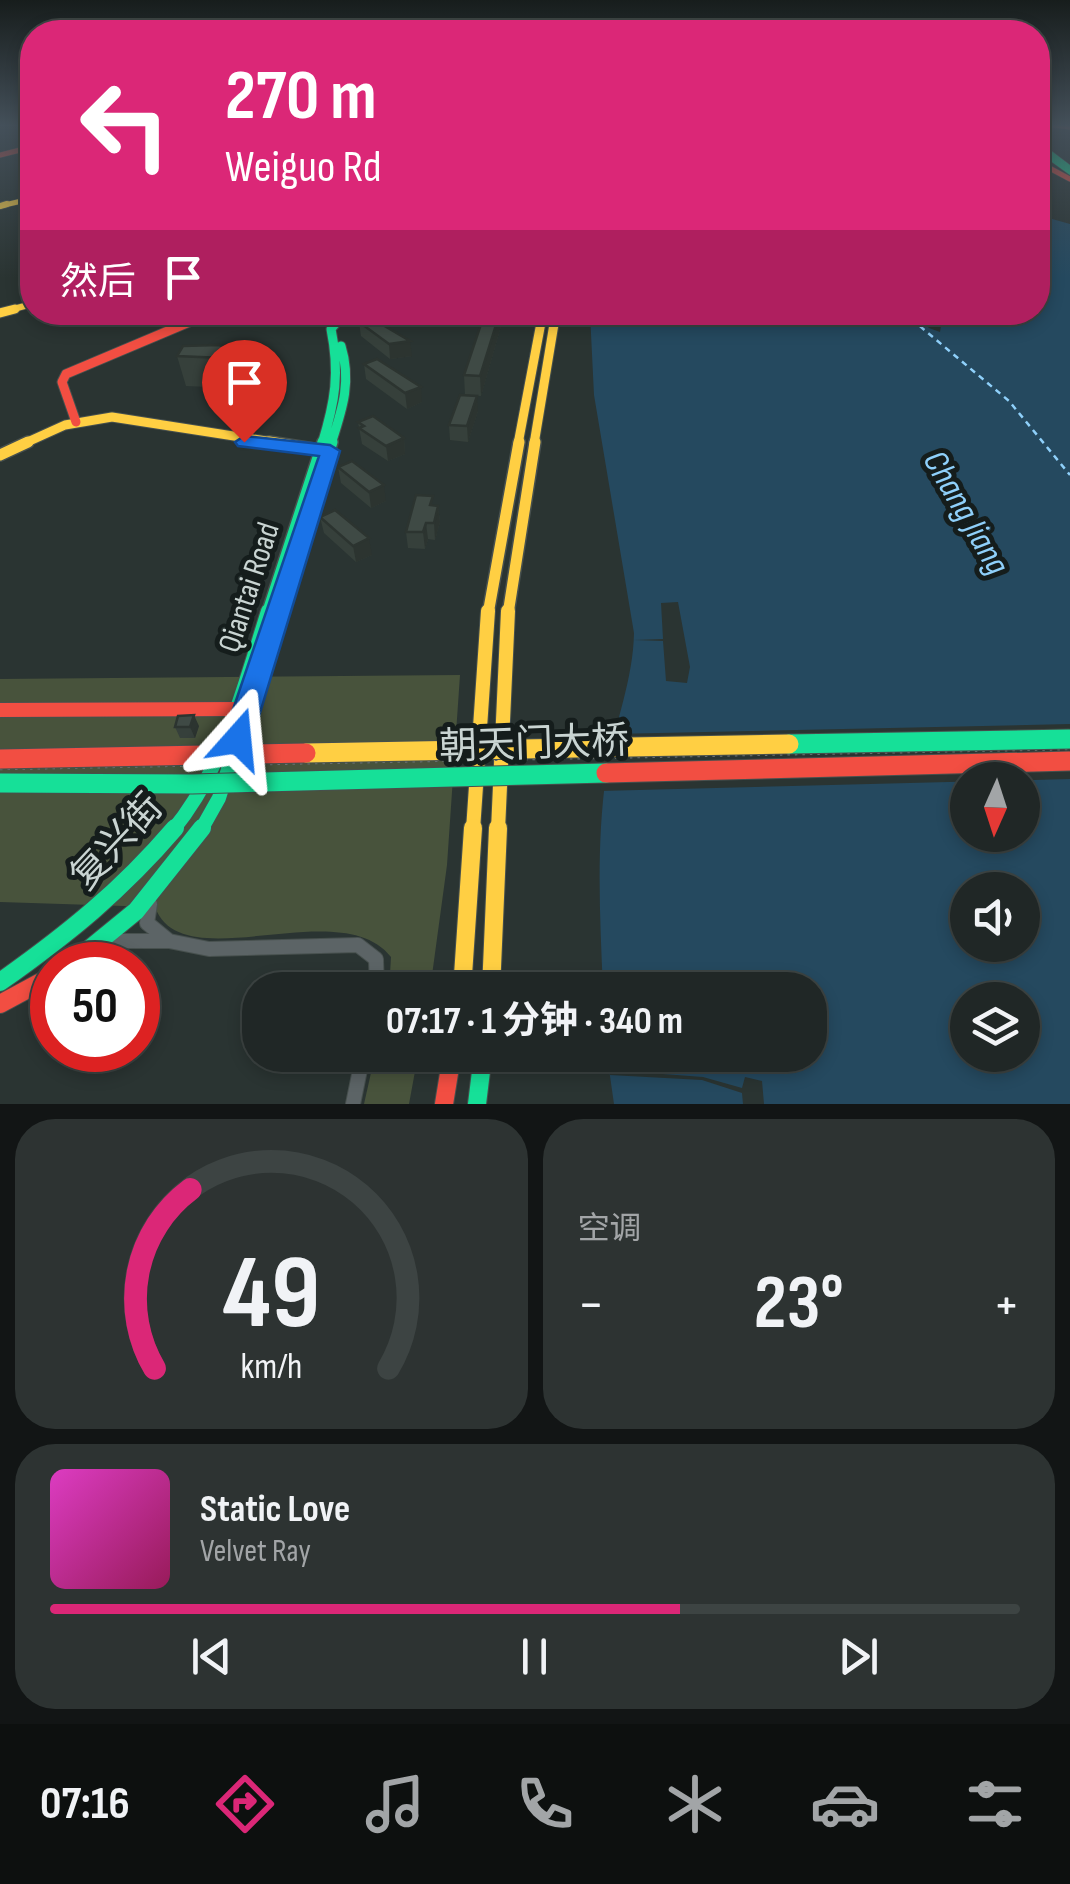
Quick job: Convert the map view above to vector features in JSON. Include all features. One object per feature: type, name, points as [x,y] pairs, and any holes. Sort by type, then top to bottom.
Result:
[{"type":"main road","points":[[76,422],[62,382],[71,370],[181,325]]},
{"type":"main road","name":"Qiantai Road","points":[[325,451],[340,382],[334,325]]},
{"type":"main road","name":"Qiantai Road","points":[[242,709],[348,382],[338,333],[344,325]]},
{"type":"main road","points":[[492,972],[502,679],[508,600],[536,424],[540,325]]},
{"type":"main road","points":[[465,972],[480,678],[489,600],[528,386],[552,325]]},
{"type":"main road","points":[[528,386],[538,384],[533,413],[536,424]]},
{"type":"main road","points":[[0,455],[76,422],[125,418],[278,448],[325,451]]},
{"type":"main road","points":[[0,710],[242,709]]},
{"type":"main road","name":"复兴街","points":[[100,942],[167,882],[206,826],[242,709]]},
{"type":"main road","name":"复兴街","points":[[0,982],[70,934],[129,882],[182,823],[214,770],[242,709]]},
{"type":"main road","name":"朝天门大桥","points":[[0,759],[1070,739]]},
{"type":"main road","name":"朝天门大桥","points":[[0,783],[192,784],[1070,762]]},
{"type":"main road","points":[[65,942],[70,934]]},
{"type":"main road","points":[[0,1004],[30,988]]},
{"type":"main road","points":[[444,1104],[449,1072]]},
{"type":"main road","points":[[477,1104],[481,1072]]},
{"type":"street","points":[[167,882],[150,904],[148,924],[169,941]]},
{"type":"street","points":[[111,942],[126,938],[169,941],[209,949],[358,945],[376,959],[376,972]]},
{"type":"street","points":[[353,1104],[360,1072]]},
{"type":"green space","points":[[460,675],[447,865],[432,972],[390,972],[391,957],[367,939],[336,932],[196,937],[171,928],[155,907],[0,902],[0,679]]},
{"type":"green space","points":[[371,1072],[415,1072],[409,1104],[364,1104]]},
{"type":"water","name":"Chang Jiang","points":[[1050,218],[1070,224],[1070,1104],[614,1104],[609,1072],[827,1072],[827,972],[602,972],[603,802],[634,633],[594,395],[591,325],[929,328],[940,332],[941,325],[1050,325]]},
{"type":"pier","points":[[678,602],[690,667],[687,683],[666,681],[663,641],[634,640],[663,639],[661,603]]},
{"type":"pier","points":[[1070,724],[1070,779],[1040,780],[1040,762],[950,762],[950,782],[600,791],[611,734]]},
{"type":"pier","points":[[609,1072],[636,1072],[703,1077],[742,1088],[745,1077],[762,1081],[764,1104],[743,1104],[742,1093],[702,1080]]},
{"type":"building","points":[[363,325],[383,325],[410,341],[389,344]]},
{"type":"building","points":[[481,325],[496,325],[480,376],[464,375]]},
{"type":"building","points":[[219,345],[261,359],[242,368],[223,358],[177,356],[183,346]]},
{"type":"building","points":[[377,359],[421,387],[405,393],[364,364]]},
{"type":"building","points":[[460,395],[477,396],[467,426],[449,425]]},
{"type":"building","points":[[373,416],[404,438],[386,446],[359,428],[364,426],[358,422]]},
{"type":"building","points":[[352,461],[384,485],[369,492],[338,467]]},
{"type":"building","points":[[416,495],[433,496],[430,505],[438,506],[434,523],[426,523],[423,532],[406,532]]},
{"type":"building","points":[[335,510],[369,538],[353,546],[320,517]]},
{"type":"building","points":[[194,715],[190,727],[175,727],[178,716]]},
{"type":"ferry route","points":[[918,325],[1009,401],[1070,475]]},
{"type":"railway","points":[[0,769],[1070,749]]},
{"type":"traffic: fast","points":[[0,982],[70,933],[129,882],[201,796],[237,709],[337,397],[339,368],[331,329],[334,325]]},
{"type":"traffic: fast","points":[[101,942],[173,870],[219,798],[346,398],[347,366],[341,346]]},
{"type":"traffic: fast","points":[[789,744],[1070,739]]},
{"type":"traffic: fast","points":[[0,783],[192,784],[606,773]]},
{"type":"traffic: fast","points":[[477,1104],[481,1072]]},
{"type":"traffic: slow","points":[[0,206],[20,201]]},
{"type":"traffic: slow","points":[[0,313],[20,307]]},
{"type":"traffic: slow","points":[[463,972],[489,600],[541,325]]},
{"type":"traffic: slow","points":[[492,972],[509,599],[554,325]]},
{"type":"traffic: slow","points":[[0,455],[65,425],[112,417],[326,451]]},
{"type":"traffic: slow","points":[[306,753],[789,744]]},
{"type":"traffic: jam","points":[[1063,176],[1070,179]]},
{"type":"traffic: jam","points":[[76,422],[62,382],[66,374],[182,325]]},
{"type":"traffic: jam","points":[[0,710],[243,709]]},
{"type":"traffic: jam","points":[[0,759],[306,753]]},
{"type":"traffic: jam","points":[[606,773],[1070,761]]},
{"type":"traffic: jam","points":[[0,1004],[30,988]]},
{"type":"traffic: jam","points":[[444,1104],[449,1072]]},
{"type":"route","points":[[238,739],[330,451],[289,450],[244,442]]}]
